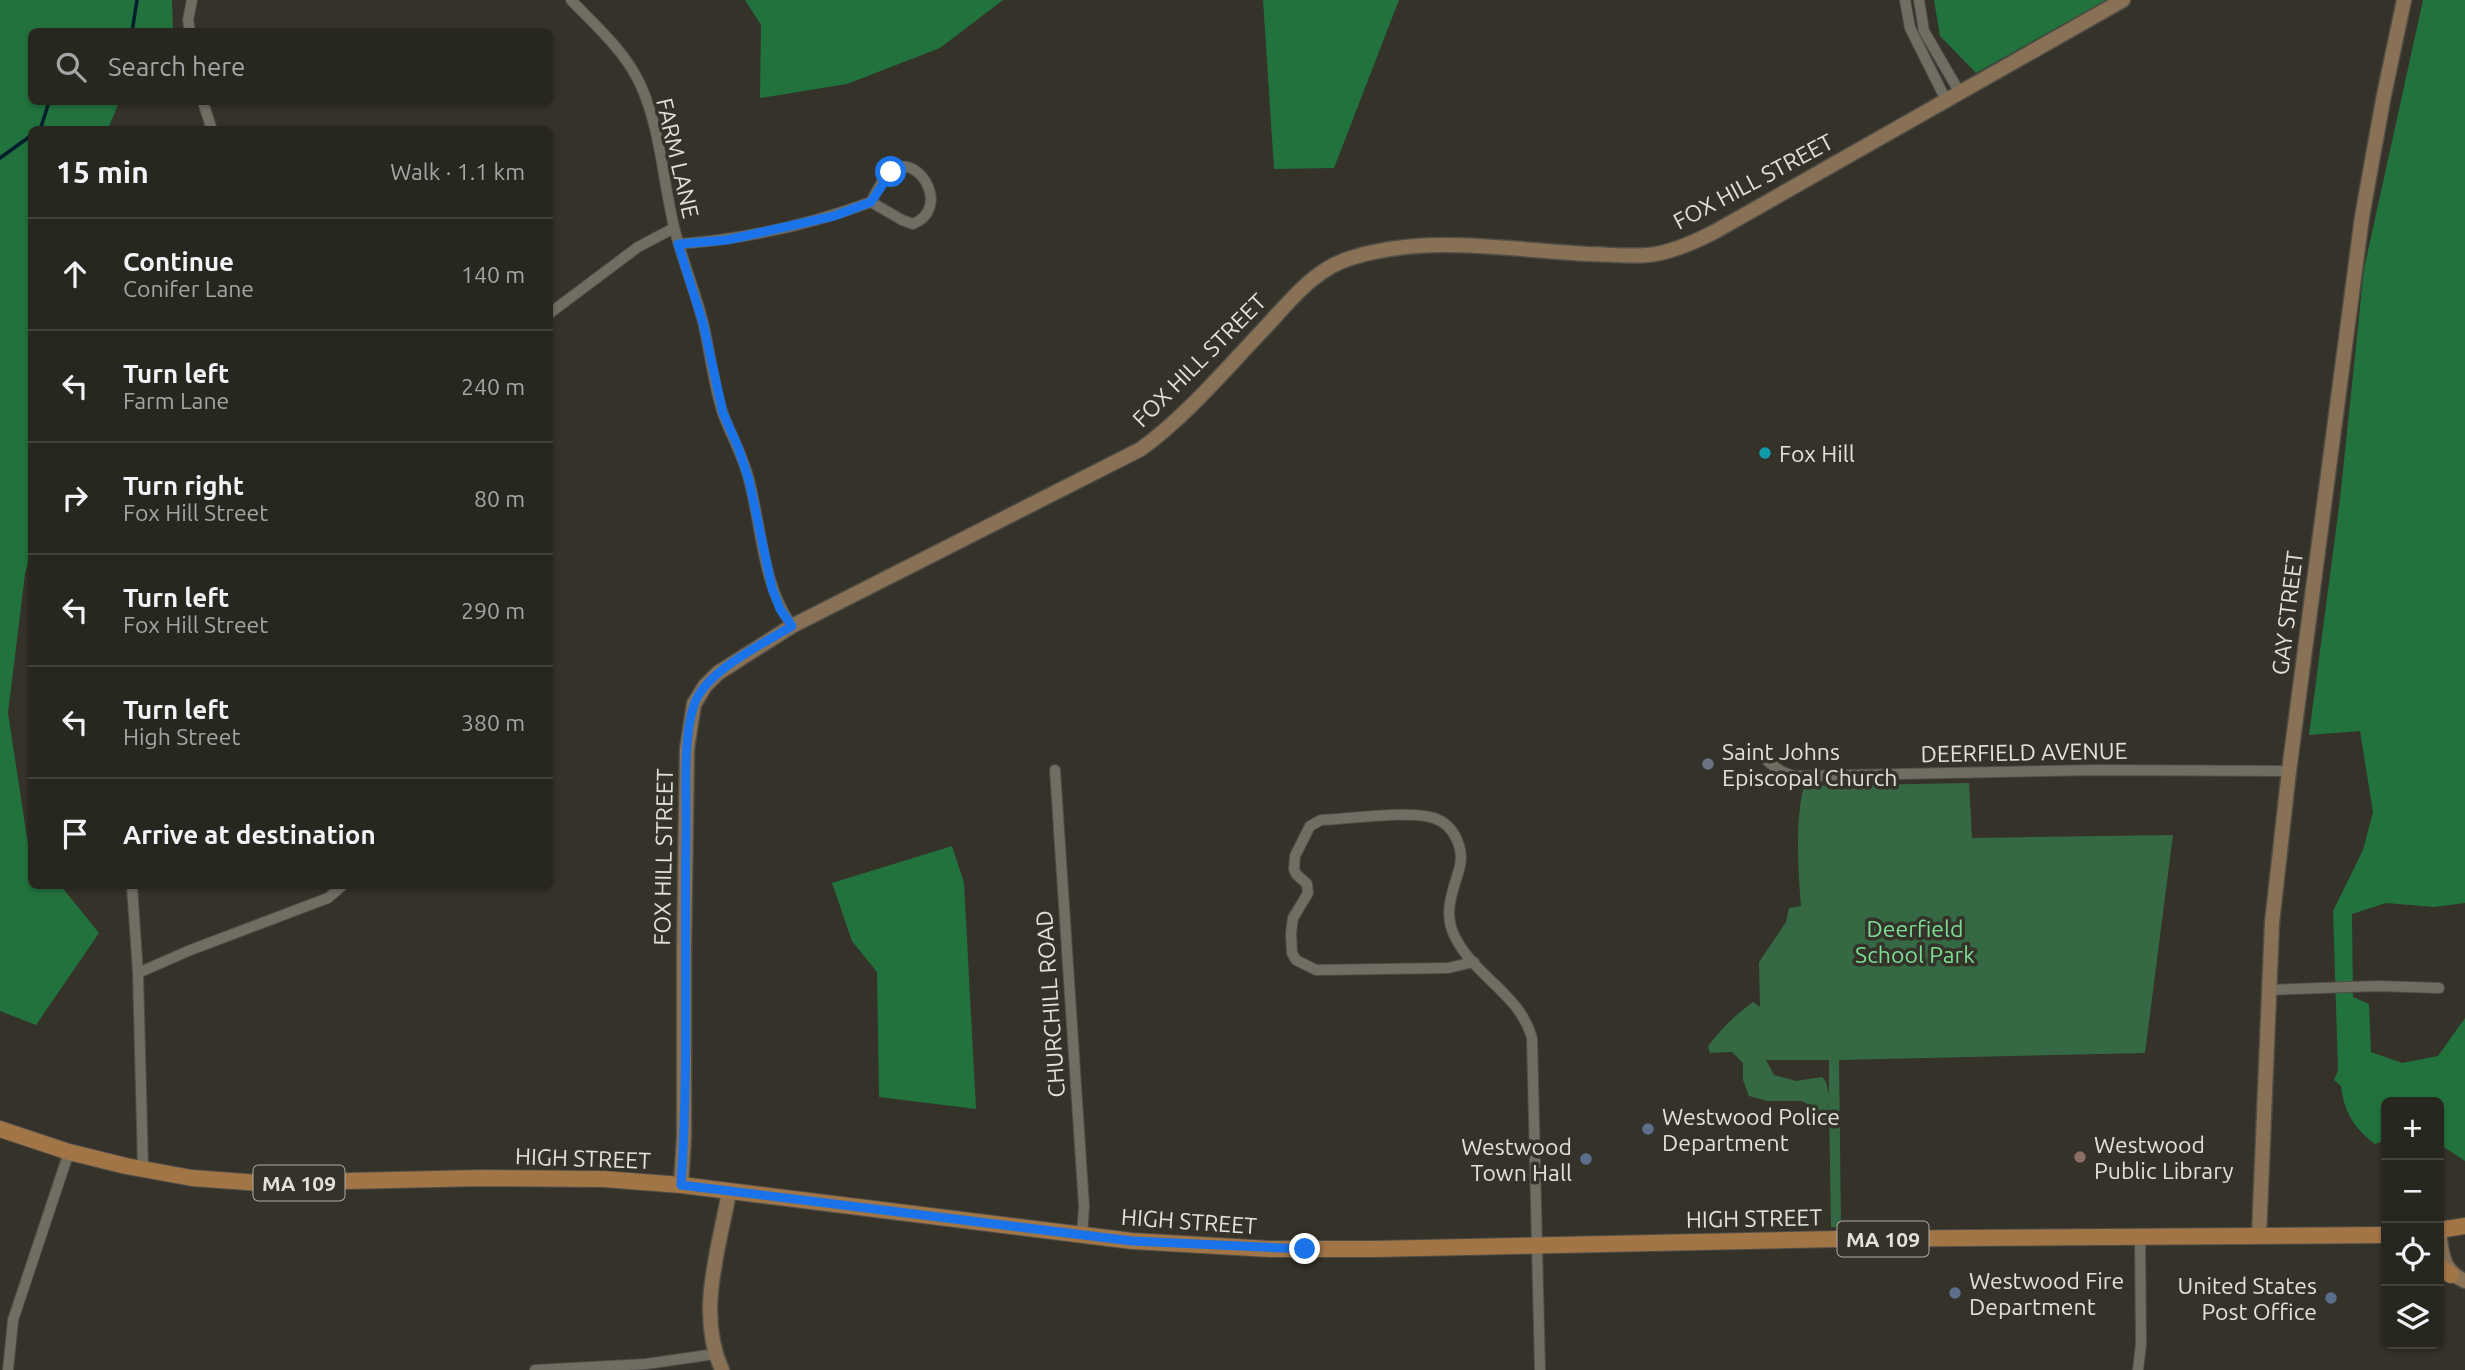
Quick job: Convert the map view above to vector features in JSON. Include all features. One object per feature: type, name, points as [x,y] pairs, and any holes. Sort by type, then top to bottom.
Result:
[{"type":"main road","name":"HIGH STREET","points":[[0,1129],[69,1152],[192,1178],[259,1184],[604,1179],[681,1185],[1082,1236],[1270,1249],[2140,1236],[2381,1235]]},
{"type":"main road","points":[[2444,1229],[2465,1226]]},
{"type":"main road","points":[[2356,1236],[2369,1243],[2381,1244]]},
{"type":"street","points":[[189,28],[192,0]]},
{"type":"street","name":"FARM LANE","points":[[570,0],[627,60],[641,86],[653,124],[678,244],[703,323],[723,413],[749,480],[772,588],[780,609],[792,626]]},
{"type":"street","points":[[1905,0],[1913,36],[1953,96]]},
{"type":"street","points":[[1919,0],[1924,31],[1953,96]]},
{"type":"street","name":"FOX HILL STREET","points":[[681,1185],[684,1138],[687,750],[694,704],[705,686],[718,673],[792,626],[1141,449],[1204,392],[1302,288],[1325,270],[1349,258],[1386,250],[1448,245],[1634,256],[1669,251],[1716,231],[2123,0]]},
{"type":"street","name":"GAY STREET","points":[[2259,1236],[2272,923],[2289,771],[2362,217],[2404,0]]},
{"type":"street","points":[[204,105],[211,126]]},
{"type":"street","points":[[678,244],[727,240],[834,216],[871,202],[891,172],[899,167],[911,168],[921,175],[932,203],[930,212],[913,224],[871,202]]},
{"type":"street","points":[[553,311],[638,247],[674,228]]},
{"type":"street","name":"DEERFIELD AVENUE","points":[[1765,759],[1779,771],[1791,776],[2098,770],[2289,771]]},
{"type":"street","name":"CHURCHILL ROAD","points":[[1055,771],[1084,1206],[1082,1236]]},
{"type":"street","points":[[1474,962],[1448,968],[1316,971],[1301,964],[1292,953],[1291,933],[1293,918],[1308,892],[1307,884],[1296,874],[1295,856],[1310,826],[1321,820],[1413,815],[1432,817],[1444,823],[1456,838],[1461,851],[1460,867],[1449,898],[1451,926],[1455,938],[1474,962],[1518,1007],[1528,1022],[1532,1038],[1539,1370]]},
{"type":"street","points":[[132,889],[138,973],[143,1169]]},
{"type":"street","points":[[138,973],[328,898],[338,889]]},
{"type":"street","points":[[2268,990],[2378,986],[2439,988]]},
{"type":"street","points":[[8,1370],[13,1320],[69,1152]]},
{"type":"street","points":[[722,1370],[710,1332],[709,1307],[729,1192]]},
{"type":"street","points":[[2138,1370],[2141,1344],[2140,1236]]},
{"type":"street","points":[[535,1370],[646,1364],[715,1354]]},
{"type":"green space","points":[[0,0],[172,0],[173,28],[28,28],[28,105],[118,105],[109,126],[28,126],[28,563],[8,713],[28,844],[28,889],[63,889],[99,933],[36,1025],[0,1011]]},
{"type":"green space","points":[[745,0],[1003,0],[940,48],[847,84],[760,98],[761,25]]},
{"type":"green space","points":[[1263,0],[1399,0],[1334,168],[1274,169]]},
{"type":"green space","points":[[1934,0],[2106,0],[1976,73],[1940,36]]},
{"type":"green space","points":[[2423,0],[2465,0],[2465,903],[2434,907],[2386,903],[2352,914],[2353,997],[2369,1004],[2371,1052],[2402,1063],[2438,1056],[2465,1018],[2465,1161],[2444,1147],[2444,1097],[2381,1097],[2381,1142],[2375,1144],[2351,1119],[2341,1086],[2334,1080],[2338,1070],[2333,911],[2363,850],[2373,812],[2360,731],[2309,735],[2340,499],[2364,269]]},
{"type":"green space","name":"Deerfield School Park","points":[[1969,783],[1972,838],[2173,835],[2145,1053],[1839,1060],[1841,1227],[1831,1227],[1829,1103],[1827,1126],[1820,1123],[1812,1107],[1802,1101],[1767,1101],[1749,1096],[1743,1080],[1743,1063],[1732,1052],[1710,1053],[1708,1046],[1746,1007],[1753,1002],[1760,1007],[1759,962],[1786,922],[1789,908],[1801,906],[1798,829],[1804,786]],"holes":[[[1766,1060],[1829,1060],[1829,1094],[1822,1077],[1796,1081],[1774,1075]]]},
{"type":"green space","points":[[952,846],[964,883],[976,1109],[879,1097],[877,972],[852,941],[832,883]]},
{"type":"waterway","points":[[133,28],[137,0]]},
{"type":"waterway","points":[[41,126],[48,105]]},
{"type":"waterway","points":[[0,158],[28,138]]},
{"type":"place","name":"Fox Hill","points":[[1765,453]]},
{"type":"place","name":"Saint Johns Episcopal Church","points":[[1708,764]]},
{"type":"place","name":"Westwood Police Department","points":[[1648,1129]]},
{"type":"place","name":"Westwood Public Library","points":[[2080,1157]]},
{"type":"place","name":"Westwood Town Hall","points":[[1586,1159]]},
{"type":"place","name":"Westwood Fire Department","points":[[1955,1293]]},
{"type":"place","name":"United States Post Office","points":[[2331,1298]]},
{"type":"route","points":[[891,172],[871,202],[834,216],[727,240],[678,244],[703,323],[723,413],[749,480],[772,588],[780,609],[792,626],[718,673],[705,686],[694,704],[687,750],[684,1138],[681,1185],[1132,1241],[1194,1246],[1305,1249]]}]
